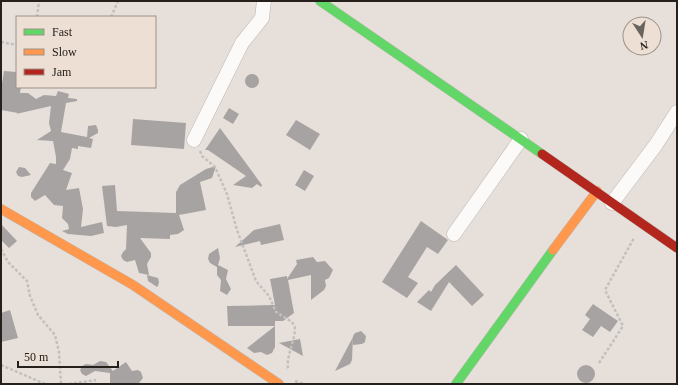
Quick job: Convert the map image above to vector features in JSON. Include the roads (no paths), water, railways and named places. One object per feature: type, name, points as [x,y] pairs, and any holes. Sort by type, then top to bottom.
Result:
[{"type":"street","points":[[194,140],[242,42],[262,18],[264,1]]},
{"type":"street","points":[[320,1],[677,248]]},
{"type":"street","points":[[612,202],[655,146],[677,112]]},
{"type":"street","points":[[454,234],[521,139]]},
{"type":"street","points":[[456,384],[517,298],[597,192]]},
{"type":"street","points":[[1,209],[133,285],[279,384]]}]
